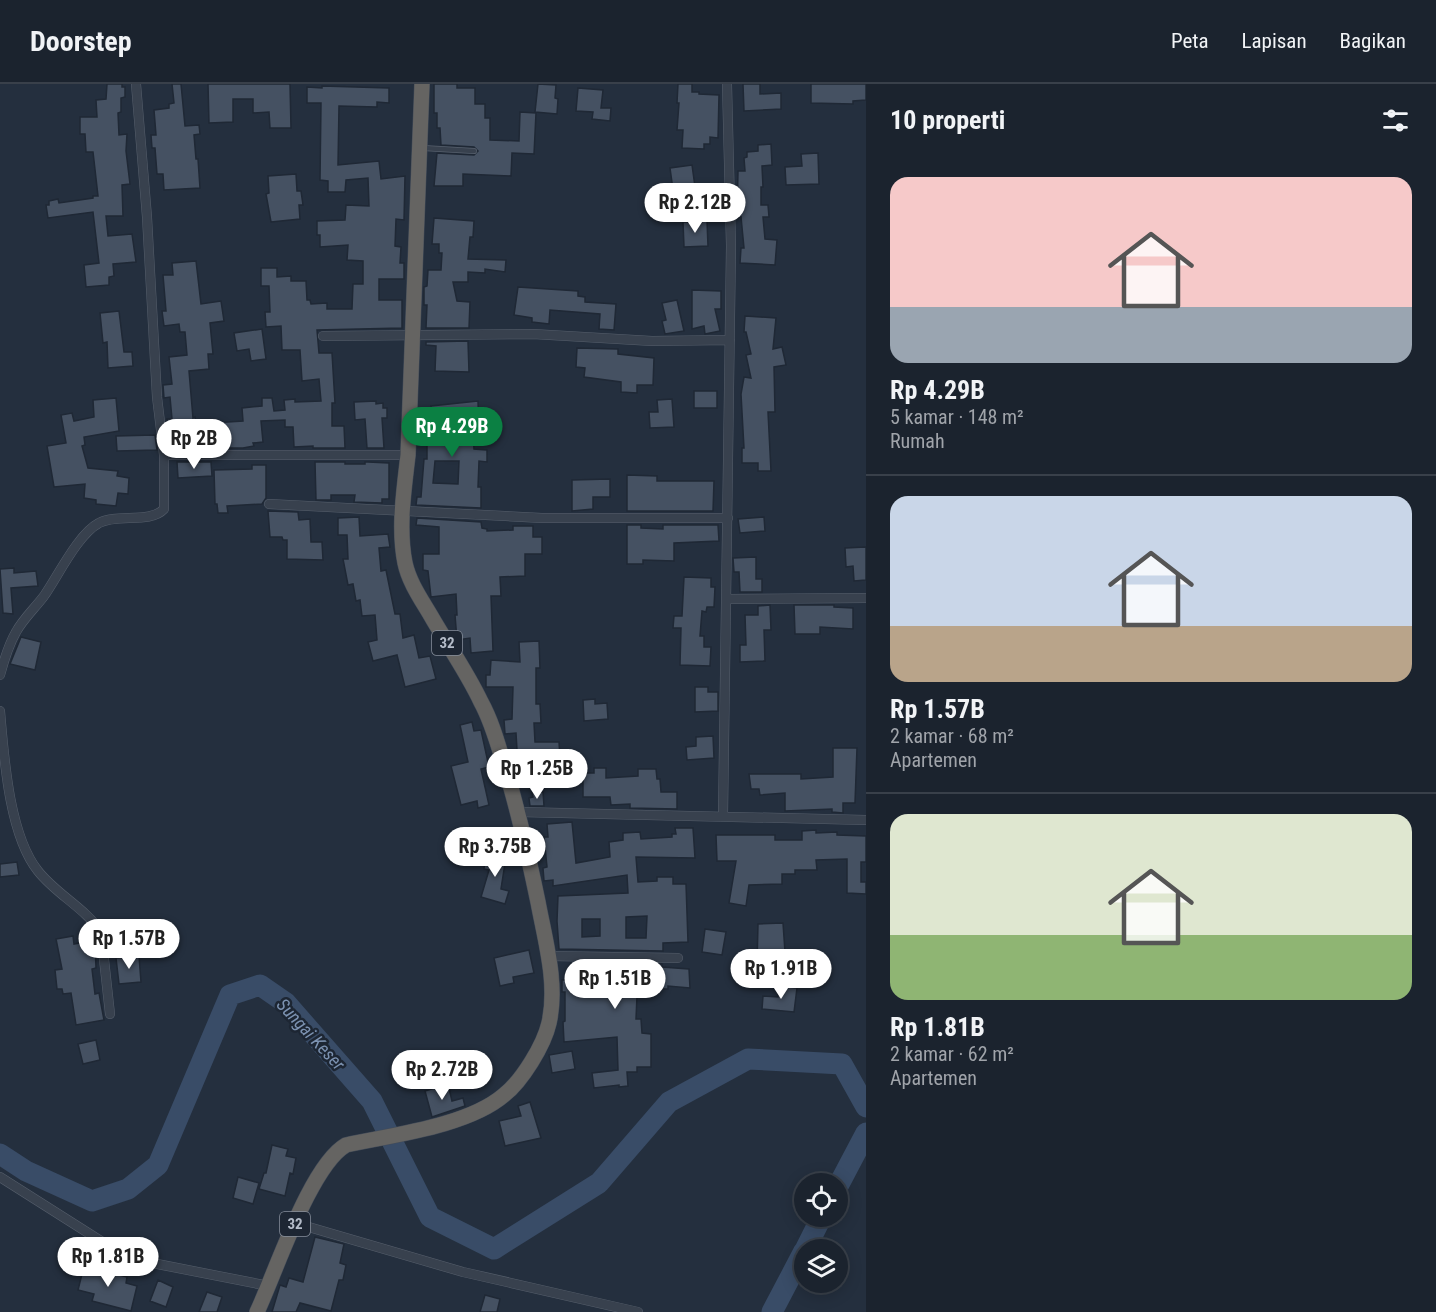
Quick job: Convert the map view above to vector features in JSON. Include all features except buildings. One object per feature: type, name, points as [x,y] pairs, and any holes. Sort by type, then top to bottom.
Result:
[{"type":"highway","name":"32","points":[[257,1312],[313,1183],[336,1151],[346,1145],[427,1127],[464,1117],[485,1108],[505,1095],[522,1076],[545,1035],[549,1023],[551,1008],[548,956],[519,812],[482,702],[411,580],[406,564],[402,534],[408,455],[422,84]]},
{"type":"street","points":[[0,675],[6,653],[17,630],[44,596],[89,530],[100,522],[155,515],[164,509],[164,455],[157,397],[147,217],[136,84]]},
{"type":"street","points":[[723,816],[731,246],[727,84]]},
{"type":"street","points":[[323,336],[533,334],[652,341],[730,340]]},
{"type":"street","points":[[164,455],[408,455]]},
{"type":"street","points":[[269,504],[542,518],[728,518]]},
{"type":"street","points":[[727,599],[866,598]]},
{"type":"street","points":[[0,711],[9,792],[26,852],[38,872],[101,932],[110,1014]]},
{"type":"street","points":[[519,812],[866,820]]},
{"type":"street","points":[[548,956],[678,958]]},
{"type":"street","points":[[0,1178],[123,1254],[147,1262],[269,1286]]},
{"type":"street","points":[[295,1223],[463,1272],[638,1312]]},
{"type":"lane","points":[[419,148],[474,151]]},
{"type":"waterway","name":"Sungai Keser","points":[[0,1154],[26,1171],[92,1201],[128,1189],[158,1165],[230,995],[260,985],[286,1003],[372,1101],[430,1217],[494,1249],[599,1183],[669,1102],[748,1059],[842,1064],[866,1107]]},
{"type":"waterway","name":"Sungai Keser","points":[[845,1173],[866,1133]]},
{"type":"waterway","name":"Sungai Keser","points":[[810,1239],[816,1227]]},
{"type":"waterway","name":"Sungai Keser","points":[[772,1312],[794,1270]]}]
